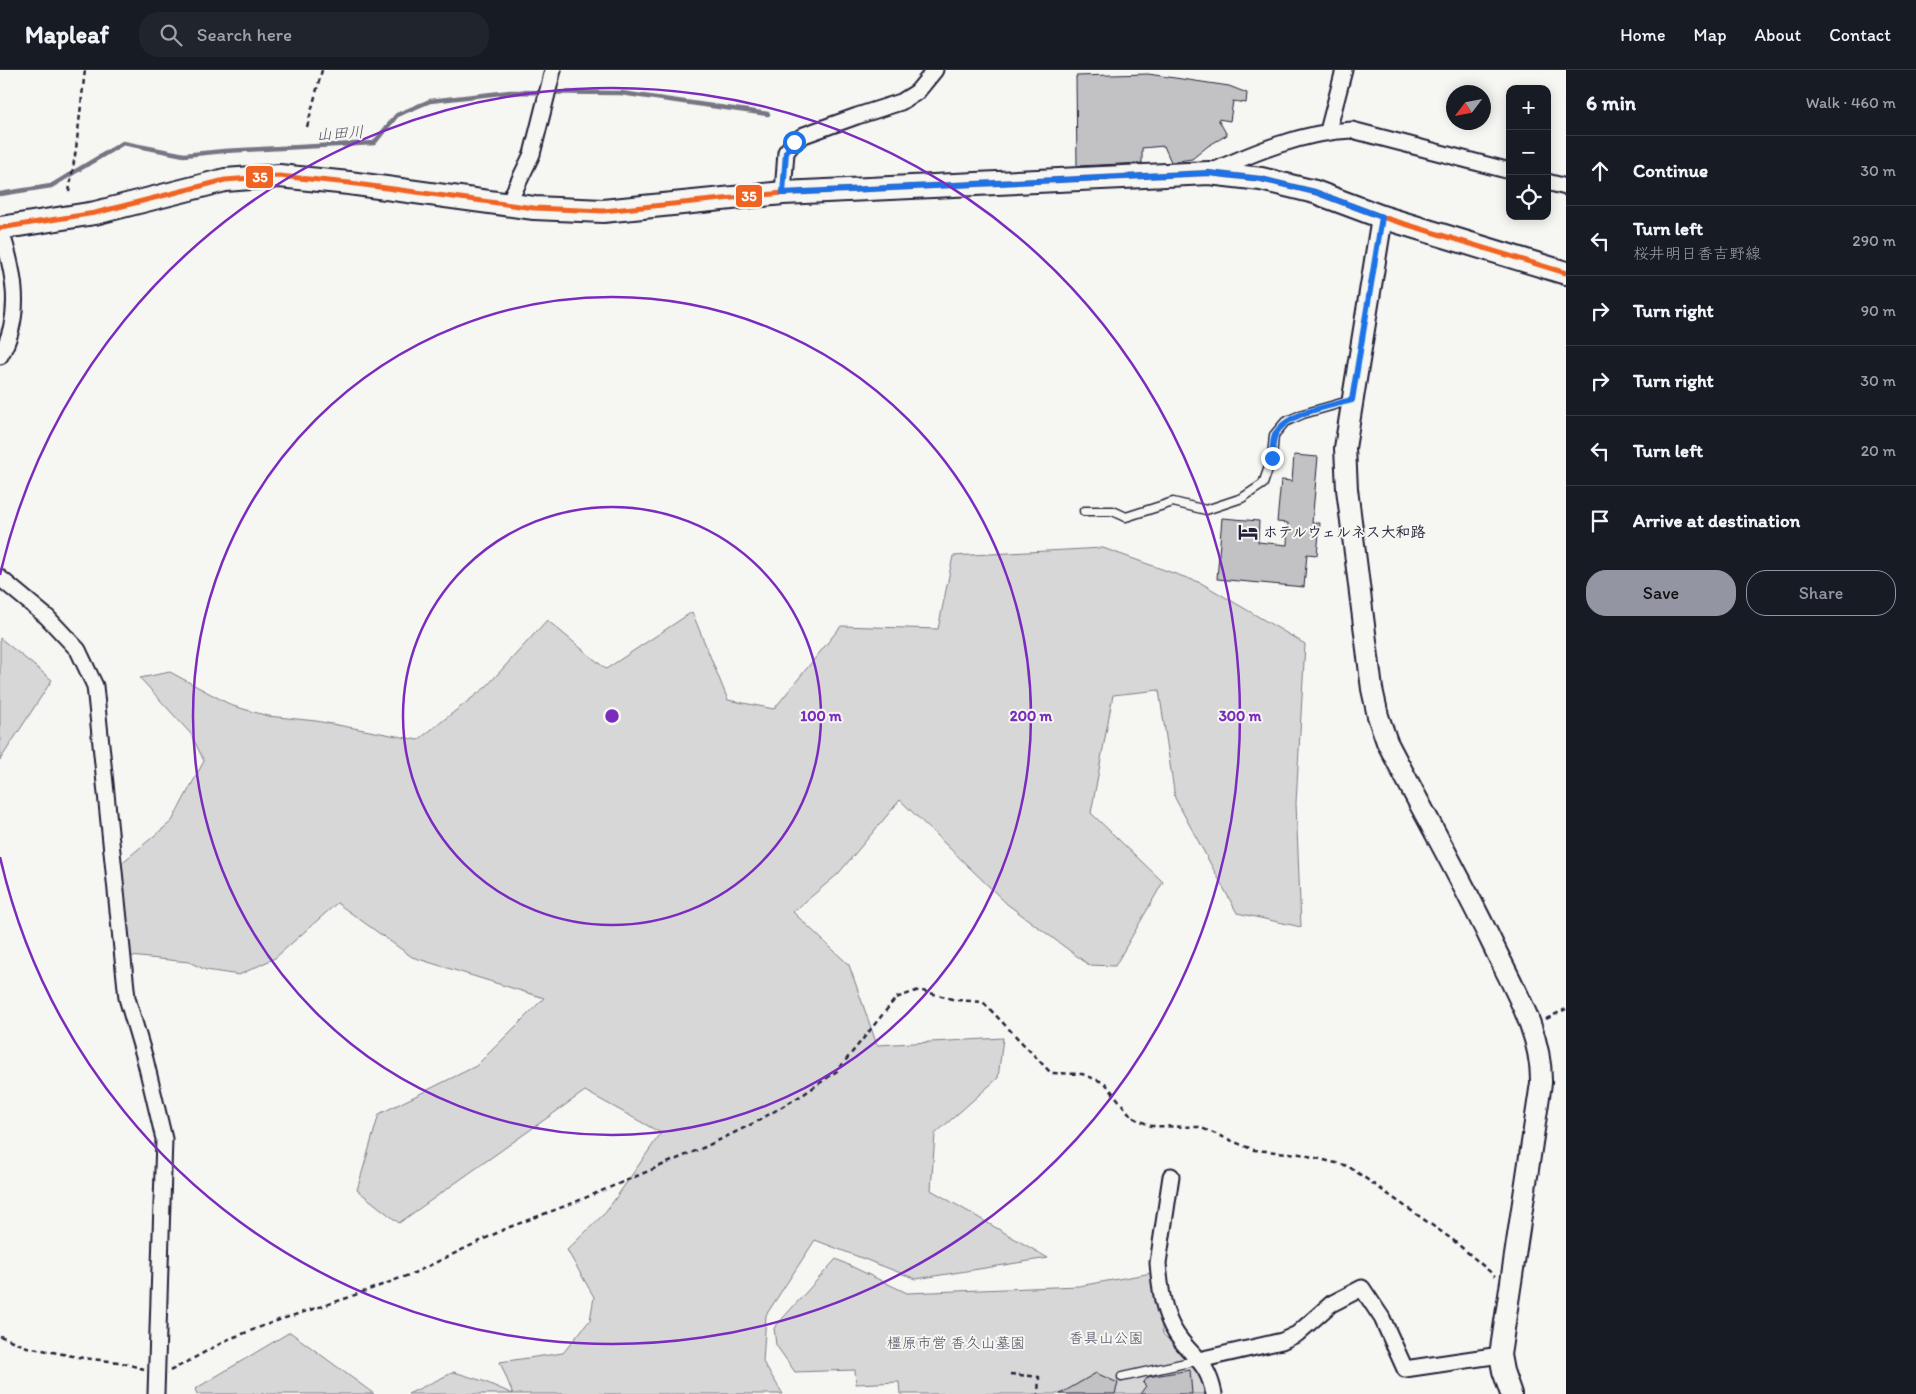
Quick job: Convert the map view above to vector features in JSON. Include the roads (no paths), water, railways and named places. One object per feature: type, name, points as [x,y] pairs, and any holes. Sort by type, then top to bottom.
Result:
[{"type":"main road","points":[[0,228],[95,213],[225,180],[278,176],[349,183],[534,208],[603,211],[783,193],[1209,173],[1261,179],[1315,192],[1382,217],[1566,273]]},
{"type":"street","points":[[508,204],[532,154],[553,70]]},
{"type":"street","points":[[783,193],[786,152],[794,142],[813,132],[901,102],[918,92],[935,70]]},
{"type":"street","points":[[1328,131],[1344,70]]},
{"type":"street","points":[[1209,173],[1254,153],[1328,131],[1352,130],[1506,170]]},
{"type":"street","points":[[1551,183],[1566,187]]},
{"type":"street","points":[[1382,217],[1345,448],[1347,489],[1372,689],[1378,716],[1388,742],[1479,917],[1531,1026],[1540,1059],[1540,1083],[1500,1354],[1503,1371],[1511,1394]]},
{"type":"street","points":[[0,228],[11,260],[15,289],[14,321],[0,356]]},
{"type":"street","points":[[0,578],[48,617],[78,650],[95,686],[127,998],[164,1139],[156,1394]]},
{"type":"street","points":[[1171,1176],[1158,1264],[1166,1312],[1170,1324],[1183,1343],[1207,1370],[1214,1394]]},
{"type":"street","points":[[1199,1360],[1282,1341],[1297,1334],[1331,1304],[1362,1288],[1382,1318],[1405,1369],[1500,1354]]},
{"type":"lane","points":[[1084,511],[1113,511],[1126,517],[1172,502],[1206,510],[1242,498],[1263,484],[1272,458],[1274,435],[1285,422],[1302,414],[1352,400]]},
{"type":"lane","points":[[1122,1377],[1199,1360]]},
{"type":"waterway","name":"山田川","points":[[0,194],[51,186],[123,143],[184,155],[374,143],[397,115],[430,101],[510,92],[621,93],[768,114]]},
{"type":"place","name":"ホテルウェルネス大和路","points":[[1248,532]]},
{"type":"park label","name":"香具山公園","points":[[1106,1338]]},
{"type":"park label","name":"橿原市営 香久山墓園","points":[[956,1343]]}]
